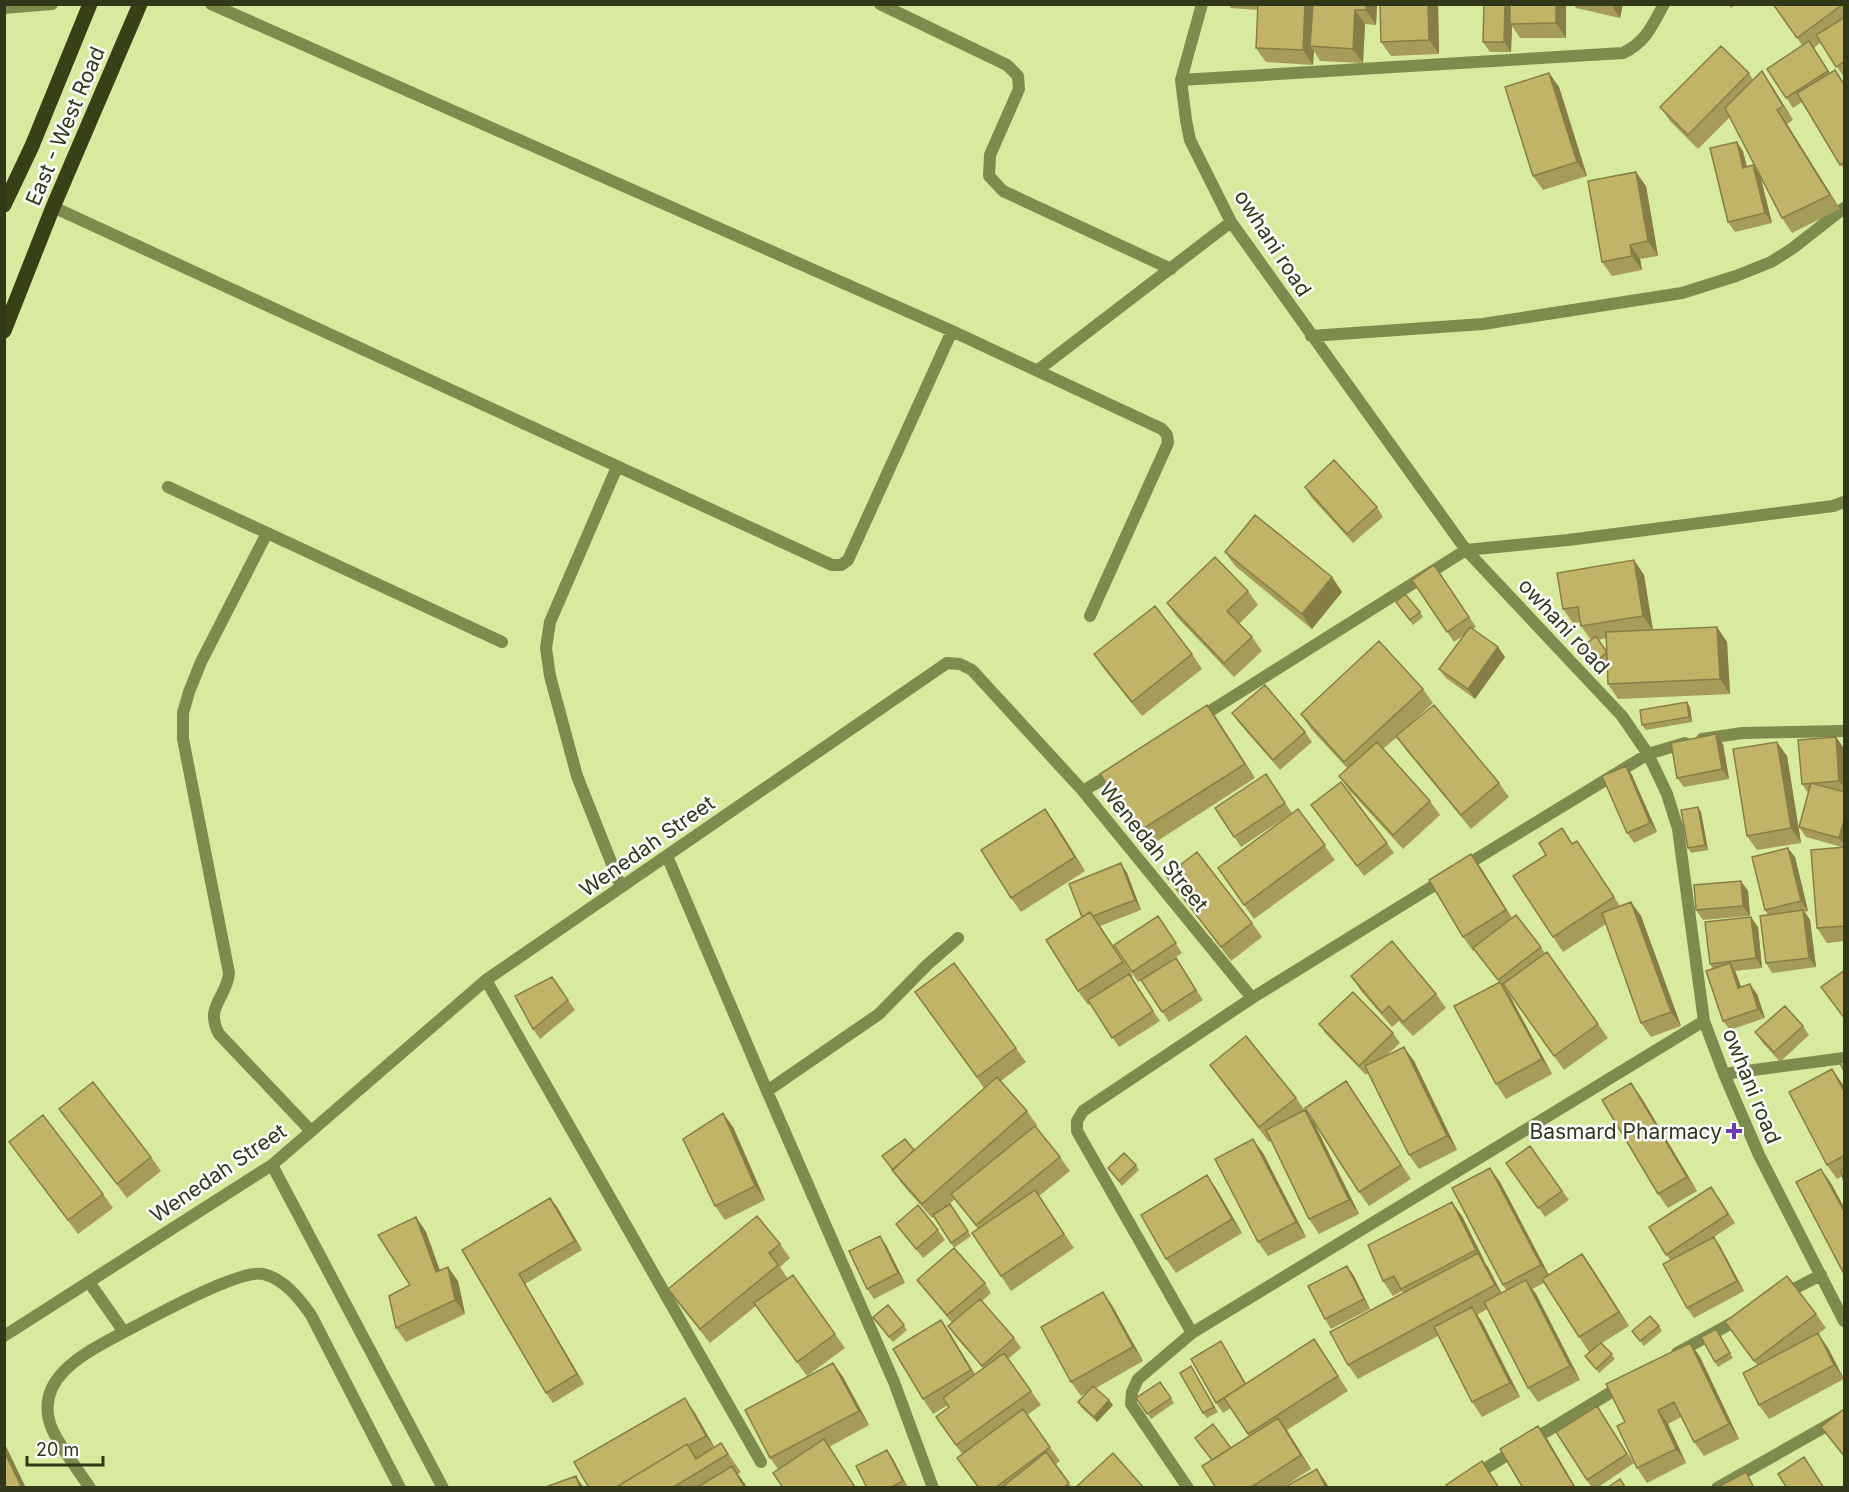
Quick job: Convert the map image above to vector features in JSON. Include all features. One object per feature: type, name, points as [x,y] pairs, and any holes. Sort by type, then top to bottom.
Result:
[{"type":"main road","name":"East - West Road","points":[[4,205],[32,146],[90,4]]},
{"type":"main road","name":"East - West Road","points":[[4,331],[53,207],[140,4]]},
{"type":"street","points":[[4,8],[52,4]]},
{"type":"street","points":[[211,4],[952,331],[1162,429],[1167,435],[1168,443],[1090,616]]},
{"type":"street","points":[[880,4],[1007,65],[1018,76],[1019,89],[990,155],[989,176],[1004,191],[1170,268]]},
{"type":"street","name":"owhani road","points":[[1202,4],[1181,80],[1190,140],[1231,222],[1466,550],[1623,716],[1647,754],[1667,794],[1677,829],[1704,1021],[1759,1155],[1845,1321]]},
{"type":"street","points":[[1181,80],[1623,53],[1636,47],[1644,38],[1664,4]]},
{"type":"street","points":[[53,207],[832,565],[841,565],[848,560],[952,331]]},
{"type":"street","points":[[1311,336],[1483,324],[1682,293],[1771,262],[1845,208]]},
{"type":"street","points":[[1038,370],[1231,222]]},
{"type":"street","points":[[617,467],[549,622],[546,648],[550,676],[577,776],[621,887]]},
{"type":"street","points":[[168,487],[502,642]]},
{"type":"street","points":[[1184,728],[1466,550],[1760,517],[1833,506],[1845,502]]},
{"type":"street","points":[[267,533],[201,662],[183,713],[183,739],[229,973],[228,983],[215,1004],[213,1022],[219,1034],[311,1131]]},
{"type":"street","name":"Wenedah Street","points":[[4,1336],[272,1165],[486,980],[947,663],[960,664],[972,670],[1083,791],[1251,998]]},
{"type":"street","points":[[1192,1333],[1077,1131],[1077,1120],[1083,1111],[1251,998],[1647,754],[1691,741],[1742,733],[1845,731]]},
{"type":"street","points":[[1083,791],[1124,766]]},
{"type":"street","points":[[667,856],[766,1091],[894,1382],[933,1488]]},
{"type":"street","points":[[766,1091],[879,1014],[927,965],[958,938]]},
{"type":"street","points":[[486,980],[761,1462]]},
{"type":"street","points":[[1188,1488],[1131,1404],[1132,1392],[1138,1379],[1192,1333],[1704,1021]]},
{"type":"street","points":[[1724,1074],[1845,1058]]},
{"type":"street","points":[[272,1165],[443,1488]]},
{"type":"street","points":[[90,1488],[52,1430],[46,1406],[57,1377],[82,1354],[123,1332],[233,1278],[261,1274],[278,1280],[296,1295],[311,1315],[400,1488]]},
{"type":"street","points":[[1768,1303],[1821,1275]]},
{"type":"street","points":[[89,1282],[123,1332]]},
{"type":"street","points":[[1665,1360],[1748,1314]]},
{"type":"street","points":[[1476,1474],[1635,1378]]},
{"type":"street","points":[[1718,1488],[1845,1416]]},
{"type":"building","points":[[1258,4],[1305,4],[1303,50],[1256,48]]},
{"type":"building","points":[[1313,4],[1366,4],[1366,10],[1355,10],[1353,49],[1310,46]]},
{"type":"building","points":[[1380,4],[1428,4],[1429,40],[1381,42]]},
{"type":"building","points":[[1484,4],[1505,4],[1504,42],[1483,42]]},
{"type":"building","points":[[1510,4],[1556,4],[1556,23],[1510,24]]},
{"type":"building","points":[[1773,4],[1843,4],[1797,38]]},
{"type":"building","points":[[1845,17],[1845,61],[1836,67],[1816,35]]},
{"type":"building","points":[[1809,41],[1828,71],[1786,98],[1767,69]]},
{"type":"building","points":[[1721,46],[1749,73],[1688,135],[1660,107]]},
{"type":"building","points":[[1835,70],[1845,86],[1845,162],[1840,165],[1797,93]]},
{"type":"building","points":[[1762,71],[1783,106],[1777,110],[1830,195],[1782,218],[1725,108]]},
{"type":"building","points":[[1549,73],[1577,162],[1533,176],[1505,87]]},
{"type":"building","points":[[1737,142],[1743,168],[1753,165],[1765,213],[1728,222],[1710,148]]},
{"type":"building","points":[[1636,172],[1648,241],[1630,245],[1632,256],[1602,262],[1588,181]]},
{"type":"building","points":[[1334,460],[1377,507],[1347,534],[1305,487]]},
{"type":"building","points":[[1255,515],[1332,577],[1302,614],[1225,552]]},
{"type":"building","points":[[1215,557],[1248,591],[1227,611],[1252,637],[1224,663],[1167,603]]},
{"type":"building","points":[[1634,560],[1643,616],[1581,626],[1578,607],[1563,609],[1557,573]]},
{"type":"building","points":[[1434,565],[1469,617],[1447,632],[1412,580]]},
{"type":"building","points":[[1405,594],[1420,612],[1410,620],[1396,602]]},
{"type":"building","points":[[1155,606],[1192,654],[1132,702],[1094,654]]},
{"type":"building","points":[[1470,627],[1498,647],[1468,689],[1439,669]]},
{"type":"building","points":[[1717,627],[1720,679],[1608,684],[1606,632]]},
{"type":"building","points":[[1596,636],[1606,653],[1593,664],[1581,648]]},
{"type":"building","points":[[1379,641],[1423,689],[1344,762],[1301,714]]},
{"type":"building","points":[[1265,685],[1305,732],[1273,760],[1232,713]]},
{"type":"building","points":[[1687,702],[1689,717],[1642,725],[1640,710]]},
{"type":"building","points":[[1207,705],[1245,764],[1138,832],[1100,774]]},
{"type":"building","points":[[1434,705],[1499,783],[1461,815],[1396,736]]},
{"type":"building","points":[[1716,734],[1722,769],[1677,778],[1671,743]]},
{"type":"building","points":[[1836,737],[1839,781],[1802,784],[1798,740]]},
{"type":"building","points":[[1377,742],[1430,801],[1393,835],[1339,776]]},
{"type":"building","points":[[1777,742],[1791,828],[1747,836],[1733,749]]},
{"type":"building","points":[[1626,766],[1650,823],[1627,833],[1602,776]]},
{"type":"building","points":[[1266,774],[1285,803],[1234,837],[1215,808]]},
{"type":"building","points":[[1341,782],[1387,843],[1357,866],[1311,805]]},
{"type":"building","points":[[1811,783],[1845,792],[1845,817],[1839,838],[1799,827]]},
{"type":"building","points":[[1698,807],[1705,845],[1688,848],[1681,810]]},
{"type":"building","points":[[1045,809],[1075,857],[1011,898],[981,850]]},
{"type":"building","points":[[1298,809],[1325,845],[1244,905],[1218,868]]},
{"type":"building","points":[[1562,828],[1572,844],[1577,841],[1614,897],[1553,937],[1513,876],[1546,855],[1539,843]]},
{"type":"building","points":[[1845,847],[1845,926],[1817,928],[1811,850]]},
{"type":"building","points":[[1788,848],[1801,901],[1765,910],[1752,857]]},
{"type":"building","points":[[1197,852],[1252,923],[1221,947],[1166,876]]},
{"type":"building","points":[[1471,854],[1506,910],[1463,937],[1429,880]]},
{"type":"building","points":[[1121,863],[1135,900],[1093,916],[1090,912],[1082,917],[1069,884]]},
{"type":"building","points":[[1741,881],[1743,906],[1696,910],[1694,885]]},
{"type":"building","points":[[1631,902],[1671,1012],[1641,1023],[1602,913]]},
{"type":"building","points":[[1803,910],[1809,958],[1766,963],[1760,916]]},
{"type":"building","points":[[1090,912],[1123,962],[1078,991],[1046,940]]},
{"type":"building","points":[[1516,915],[1541,947],[1498,980],[1473,948]]},
{"type":"building","points":[[1158,916],[1176,943],[1132,972],[1114,945]]},
{"type":"building","points":[[1751,917],[1756,958],[1710,964],[1705,922]]},
{"type":"building","points":[[1392,941],[1436,994],[1403,1022],[1389,1006],[1382,1013],[1351,976]]},
{"type":"building","points":[[1547,952],[1598,1024],[1554,1056],[1503,984]]},
{"type":"building","points":[[1176,958],[1196,990],[1162,1012],[1141,980]]},
{"type":"building","points":[[954,963],[1016,1048],[977,1077],[915,992]]},
{"type":"building","points":[[1730,963],[1738,988],[1750,984],[1758,1009],[1723,1021],[1706,971]]},
{"type":"building","points":[[1845,970],[1845,1019],[1821,987]]},
{"type":"building","points":[[1129,974],[1153,1011],[1112,1038],[1088,1000]]},
{"type":"building","points":[[552,977],[568,1000],[533,1029],[515,996]]},
{"type":"building","points":[[1500,982],[1542,1059],[1496,1084],[1454,1006]]},
{"type":"building","points":[[1353,992],[1393,1033],[1359,1066],[1319,1024]]},
{"type":"building","points":[[1785,1006],[1803,1026],[1774,1052],[1755,1032]]},
{"type":"building","points":[[1246,1036],[1296,1098],[1259,1127],[1210,1065]]},
{"type":"building","points":[[1404,1047],[1447,1136],[1409,1155],[1365,1066]]},
{"type":"building","points":[[1845,1061],[1845,1073],[1840,1063]]},
{"type":"building","points":[[1832,1069],[1845,1093],[1845,1155],[1827,1165],[1789,1092]]},
{"type":"building","points":[[997,1077],[1027,1111],[922,1204],[892,1170]]},
{"type":"building","points":[[1346,1081],[1401,1165],[1359,1192],[1305,1108]]},
{"type":"building","points":[[93,1082],[151,1157],[117,1184],[59,1109]]},
{"type":"building","points":[[1631,1083],[1687,1177],[1658,1194],[1602,1100]]},
{"type":"building","points":[[1305,1110],[1349,1200],[1309,1219],[1266,1130]]},
{"type":"building","points":[[723,1113],[755,1186],[715,1206],[683,1139]]},
{"type":"building","points":[[43,1115],[103,1194],[68,1220],[9,1142]]},
{"type":"building","points":[[1035,1126],[1060,1157],[976,1225],[951,1194]]},
{"type":"building","points":[[905,1139],[914,1150],[893,1170],[882,1156]]},
{"type":"building","points":[[1253,1139],[1296,1222],[1258,1242],[1215,1159]]},
{"type":"building","points":[[1530,1146],[1562,1191],[1538,1208],[1506,1163]]},
{"type":"building","points":[[1124,1153],[1136,1165],[1119,1181],[1108,1168]]},
{"type":"building","points":[[1490,1168],[1541,1265],[1503,1285],[1452,1188]]},
{"type":"building","points":[[1821,1169],[1845,1213],[1844,1274],[1796,1182]]},
{"type":"building","points":[[1845,1169],[1845,1187],[1841,1170]]},
{"type":"building","points":[[1207,1175],[1232,1219],[1166,1259],[1141,1215]]},
{"type":"building","points":[[1711,1187],[1728,1214],[1666,1255],[1649,1227]]},
{"type":"building","points":[[1035,1190],[1064,1234],[1001,1276],[972,1233]]},
{"type":"building","points":[[550,1198],[575,1241],[519,1274],[577,1374],[546,1393],[462,1250]]},
{"type":"building","points":[[1452,1202],[1476,1250],[1401,1289],[1394,1276],[1383,1281],[1368,1245]]},
{"type":"building","points":[[950,1204],[968,1231],[951,1243],[933,1215]]},
{"type":"building","points":[[918,1205],[938,1230],[916,1249],[896,1224]]},
{"type":"building","points":[[757,1216],[780,1244],[769,1253],[778,1265],[700,1329],[668,1289]]},
{"type":"building","points":[[416,1217],[436,1272],[448,1267],[455,1300],[396,1328],[389,1296],[410,1285],[378,1235]]},
{"type":"building","points":[[880,1236],[898,1273],[867,1289],[849,1251]]},
{"type":"building","points":[[1714,1237],[1737,1281],[1687,1308],[1663,1264]]},
{"type":"building","points":[[954,1248],[985,1283],[947,1315],[917,1280]]},
{"type":"building","points":[[1478,1253],[1495,1285],[1348,1365],[1330,1332]]},
{"type":"building","points":[[1582,1254],[1619,1312],[1579,1337],[1542,1279]]},
{"type":"building","points":[[1347,1266],[1364,1299],[1325,1319],[1308,1286]]},
{"type":"building","points":[[793,1275],[835,1334],[797,1362],[754,1303]]},
{"type":"building","points":[[1787,1276],[1816,1314],[1754,1361],[1725,1322]]},
{"type":"building","points":[[1526,1280],[1570,1366],[1528,1388],[1484,1302]]},
{"type":"building","points":[[1103,1292],[1133,1347],[1071,1382],[1041,1327]]},
{"type":"building","points":[[980,1299],[1014,1338],[982,1366],[948,1326]]},
{"type":"building","points":[[888,1305],[904,1325],[889,1337],[873,1317]]},
{"type":"building","points":[[1472,1307],[1510,1383],[1472,1402],[1434,1327]]},
{"type":"building","points":[[1650,1316],[1659,1326],[1640,1341],[1632,1331]]},
{"type":"building","points":[[941,1320],[971,1370],[923,1399],[893,1349]]},
{"type":"building","points":[[1716,1329],[1730,1353],[1715,1362],[1701,1337]]},
{"type":"building","points":[[1818,1333],[1834,1365],[1759,1405],[1743,1373]]},
{"type":"building","points":[[1314,1339],[1338,1376],[1248,1434],[1224,1398]]},
{"type":"building","points":[[1221,1341],[1245,1384],[1216,1403],[1191,1359]]},
{"type":"building","points":[[1601,1343],[1612,1354],[1596,1369],[1585,1356]]},
{"type":"building","points":[[1690,1343],[1729,1424],[1694,1442],[1674,1402],[1658,1410],[1676,1449],[1637,1468],[1617,1426],[1625,1422],[1606,1384]]},
{"type":"building","points":[[1004,1353],[1031,1391],[956,1445],[936,1417],[949,1407],[943,1398]]},
{"type":"building","points":[[833,1363],[859,1411],[770,1458],[745,1410]]},
{"type":"building","points":[[1191,1366],[1214,1407],[1203,1413],[1180,1373]]},
{"type":"building","points":[[1160,1382],[1171,1398],[1147,1414],[1136,1398]]},
{"type":"building","points":[[1093,1386],[1109,1400],[1094,1417],[1078,1402]]},
{"type":"building","points":[[685,1398],[706,1436],[688,1446],[687,1444],[615,1488],[589,1488],[574,1462]]},
{"type":"building","points":[[1597,1406],[1627,1454],[1587,1480],[1556,1432]]},
{"type":"building","points":[[1845,1408],[1845,1457],[1821,1427]]},
{"type":"building","points":[[1023,1409],[1050,1447],[995,1488],[979,1488],[957,1458]]},
{"type":"building","points":[[1278,1418],[1301,1455],[1250,1488],[1216,1488],[1202,1466]]},
{"type":"building","points":[[1213,1424],[1231,1448],[1212,1460],[1195,1438]]},
{"type":"building","points":[[1538,1426],[1575,1488],[1523,1488],[1500,1449]]},
{"type":"building","points":[[824,1439],[855,1487],[783,1488],[773,1473]]},
{"type":"building","points":[[721,1443],[728,1454],[672,1488],[615,1488],[687,1444],[696,1459]]},
{"type":"building","points":[[887,1450],[903,1481],[890,1488],[867,1488],[856,1466]]},
{"type":"building","points":[[4,1451],[22,1488],[4,1488]]},
{"type":"building","points":[[1046,1452],[1069,1483],[1063,1488],[1001,1488]]},
{"type":"building","points":[[1113,1453],[1144,1488],[1075,1488]]},
{"type":"building","points":[[1804,1457],[1824,1488],[1787,1488],[1778,1474]]},
{"type":"building","points":[[1482,1461],[1499,1488],[1448,1488],[1446,1485]]},
{"type":"building","points":[[732,1466],[745,1488],[696,1488]]},
{"type":"building","points":[[1317,1469],[1326,1488],[1283,1488]]},
{"type":"building","points":[[1746,1472],[1754,1488],[1718,1487]]},
{"type":"building","points":[[576,1476],[580,1488],[543,1488]]},
{"type":"building","points":[[1620,1479],[1626,1488],[1607,1488]]},
{"type":"place","name":"Basmard Pharmacy","points":[[1734,1131]]}]
